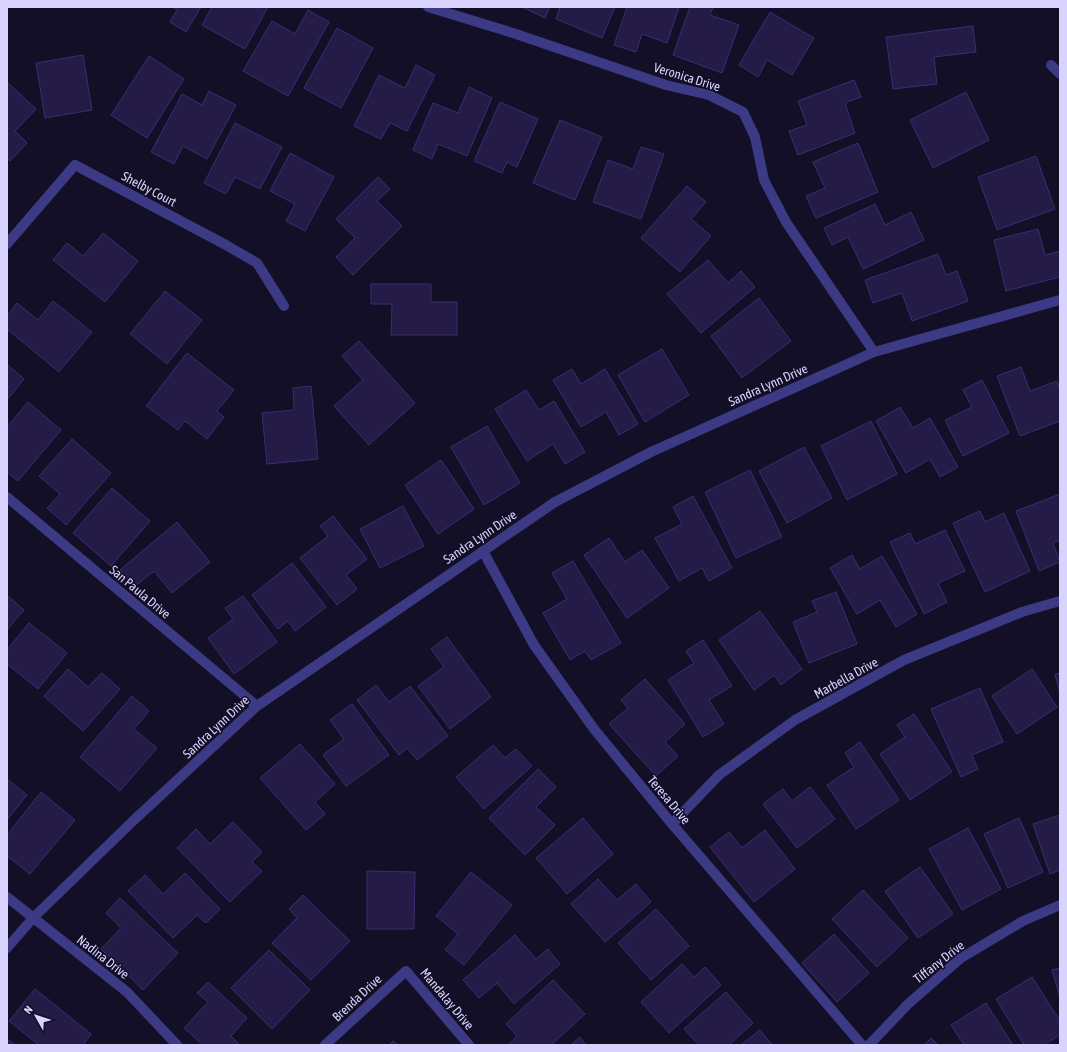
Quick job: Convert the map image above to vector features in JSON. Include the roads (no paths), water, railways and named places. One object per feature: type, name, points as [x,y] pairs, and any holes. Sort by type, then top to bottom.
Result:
[{"type":"street","name":"Veronica Drive","points":[[428,7],[513,33],[666,85],[709,95],[744,112],[755,137],[764,180],[786,222],[874,352]]},
{"type":"street","points":[[1051,65],[1060,74]]},
{"type":"street","name":"Shelby Court","points":[[7,244],[75,165],[257,263],[284,306]]},
{"type":"street","name":"Sandra Lynn Drive","points":[[7,948],[33,918],[134,820],[257,706],[555,502],[651,452],[874,352],[1060,300]]},
{"type":"street","name":"San Paula Drive","points":[[7,497],[257,706]]},
{"type":"street","name":"Teresa Drive","points":[[483,551],[534,645],[594,729],[672,824],[862,1045]]},
{"type":"street","name":"Marbella Drive","points":[[672,824],[719,775],[795,720],[904,660],[1022,612],[1060,601]]},
{"type":"street","name":"Nadina Drive","points":[[7,897],[127,992],[177,1045]]},
{"type":"street","name":"Tiffany Drive","points":[[869,1045],[908,1004],[961,958],[1023,921],[1060,904]]},
{"type":"street","name":"Brenda Drive","points":[[325,1045],[406,970]]},
{"type":"street","name":"Mandalay Drive","points":[[406,970],[469,1045]]}]
